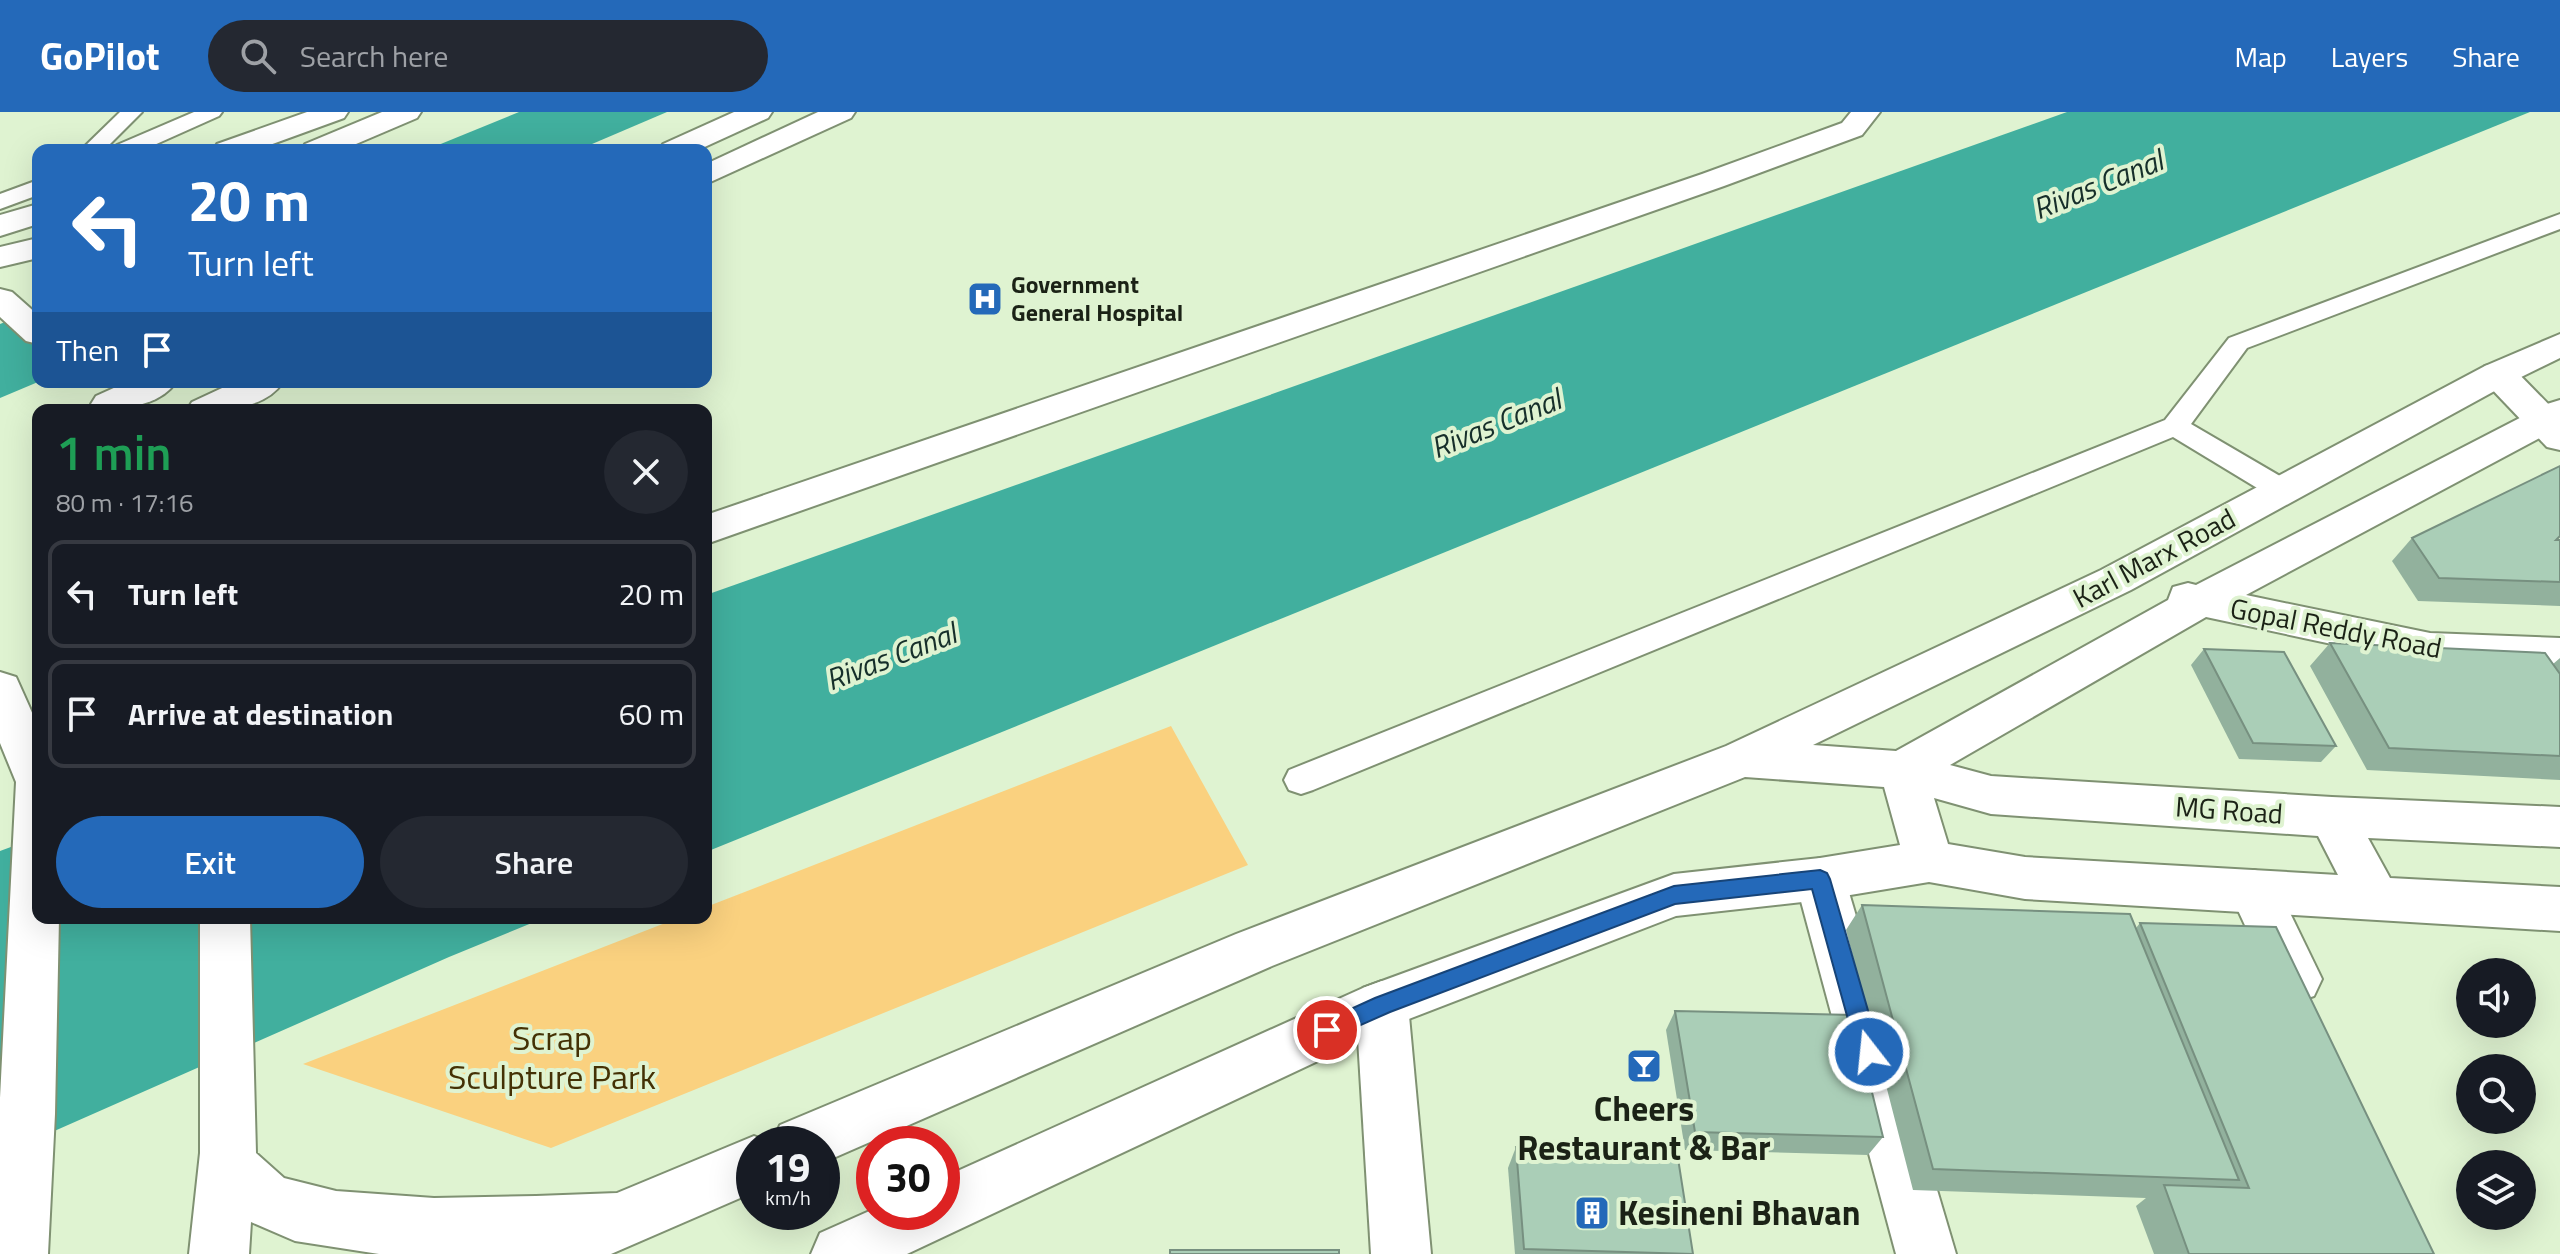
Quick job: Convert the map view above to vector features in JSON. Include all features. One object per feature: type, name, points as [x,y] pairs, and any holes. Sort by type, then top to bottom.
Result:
[{"type":"main road","points":[[245,144],[334,112]]},
{"type":"main road","points":[[330,144],[407,112]]},
{"type":"main road","points":[[687,144],[758,112]]},
{"type":"main road","points":[[712,172],[841,112]]},
{"type":"main road","points":[[712,528],[1713,180],[1852,129],[1866,112]]},
{"type":"main road","points":[[0,226],[32,215]]},
{"type":"main road","points":[[0,257],[32,249]]},
{"type":"main road","points":[[1,300],[32,328]]},
{"type":"main road","name":"Karl Marx Road","points":[[840,1127],[1254,950],[1742,759],[2116,580],[2498,374],[2560,345]]},
{"type":"main road","points":[[1929,861],[1902,770],[2200,601],[2555,424],[2498,374]]},
{"type":"main road","points":[[101,395],[132,388]]},
{"type":"main road","points":[[218,404],[252,388]]},
{"type":"main road","name":"Gopal Reddy Road","points":[[2116,580],[2200,601],[2430,649],[2560,654]]},
{"type":"main road","points":[[0,689],[32,765]]},
{"type":"main road","name":"MG Road","points":[[1742,759],[1902,770],[1991,795],[2332,817],[2560,827]]},
{"type":"main road","points":[[2332,817],[2376,899]]},
{"type":"main road","points":[[960,1200],[1382,1005],[1674,895],[1820,879],[1929,861],[2025,878],[2560,909]]},
{"type":"main road","points":[[1820,879],[1926,1254]]},
{"type":"main road","points":[[2254,891],[2318,1027]]},
{"type":"main road","points":[[15,1237],[27,1114],[33,924]]},
{"type":"main road","points":[[219,1254],[228,1159],[225,924]]},
{"type":"main road","points":[[1382,1005],[1401,1254]]},
{"type":"main road","points":[[228,1159],[264,1198],[308,1215],[448,1227],[617,1222]]},
{"type":"main road","points":[[541,1254],[736,1172]]},
{"type":"main road","points":[[841,1254],[893,1230]]},
{"type":"lane","points":[[98,144],[132,112]]},
{"type":"lane","points":[[139,144],[212,112]]},
{"type":"lane","points":[[0,202],[32,189]]},
{"type":"lane","points":[[1301,780],[2175,426],[2238,343],[2560,221]]},
{"type":"lane","points":[[2175,426],[2282,490]]},
{"type":"green space","name":"Scrap Sculpture Park","points":[[1171,726],[1248,865],[551,1148],[303,1064],[663,924],[712,924],[712,905]]},
{"type":"water","points":[[519,112],[667,112],[592,144],[441,144]]},
{"type":"water","name":"Rivas Canal","points":[[2067,112],[2530,112],[712,850],[712,593]]},
{"type":"water","points":[[32,311],[32,385],[0,398],[0,324]]},
{"type":"water","points":[[32,839],[32,924],[529,924],[0,1155],[0,851]]},
{"type":"building","points":[[2560,466],[2560,536],[2556,540],[2560,540],[2560,582],[2439,578],[2412,538]]},
{"type":"building","points":[[2330,643],[2545,653],[2560,674],[2560,756],[2389,748]]},
{"type":"building","points":[[2204,649],[2284,652],[2336,746],[2253,743]]},
{"type":"building","points":[[1862,905],[2130,914],[2239,1180],[1933,1169]]},
{"type":"building","points":[[2140,923],[2276,927],[2434,1254],[2189,1254],[2164,1185],[2249,1188]]},
{"type":"building","points":[[1675,1011],[1853,1015],[1883,1137],[1695,1132]]},
{"type":"building","name":"Kesineni Bhavan","points":[[1516,1147],[1677,1152],[1693,1254],[1524,1249]]},
{"type":"building","points":[[1170,1250],[1339,1250],[1339,1254],[1170,1254]]},
{"type":"place","name":"Government General Hospital","points":[[985,299]]},
{"type":"place","name":"Cheers Restaurant & Bar","points":[[1644,1066]]},
{"type":"place","name":"Kesineni Bhavan","points":[[1592,1213]]},
{"type":"route","points":[[1327,1030],[1382,1005],[1674,895],[1820,879],[1869,1052]]}]
